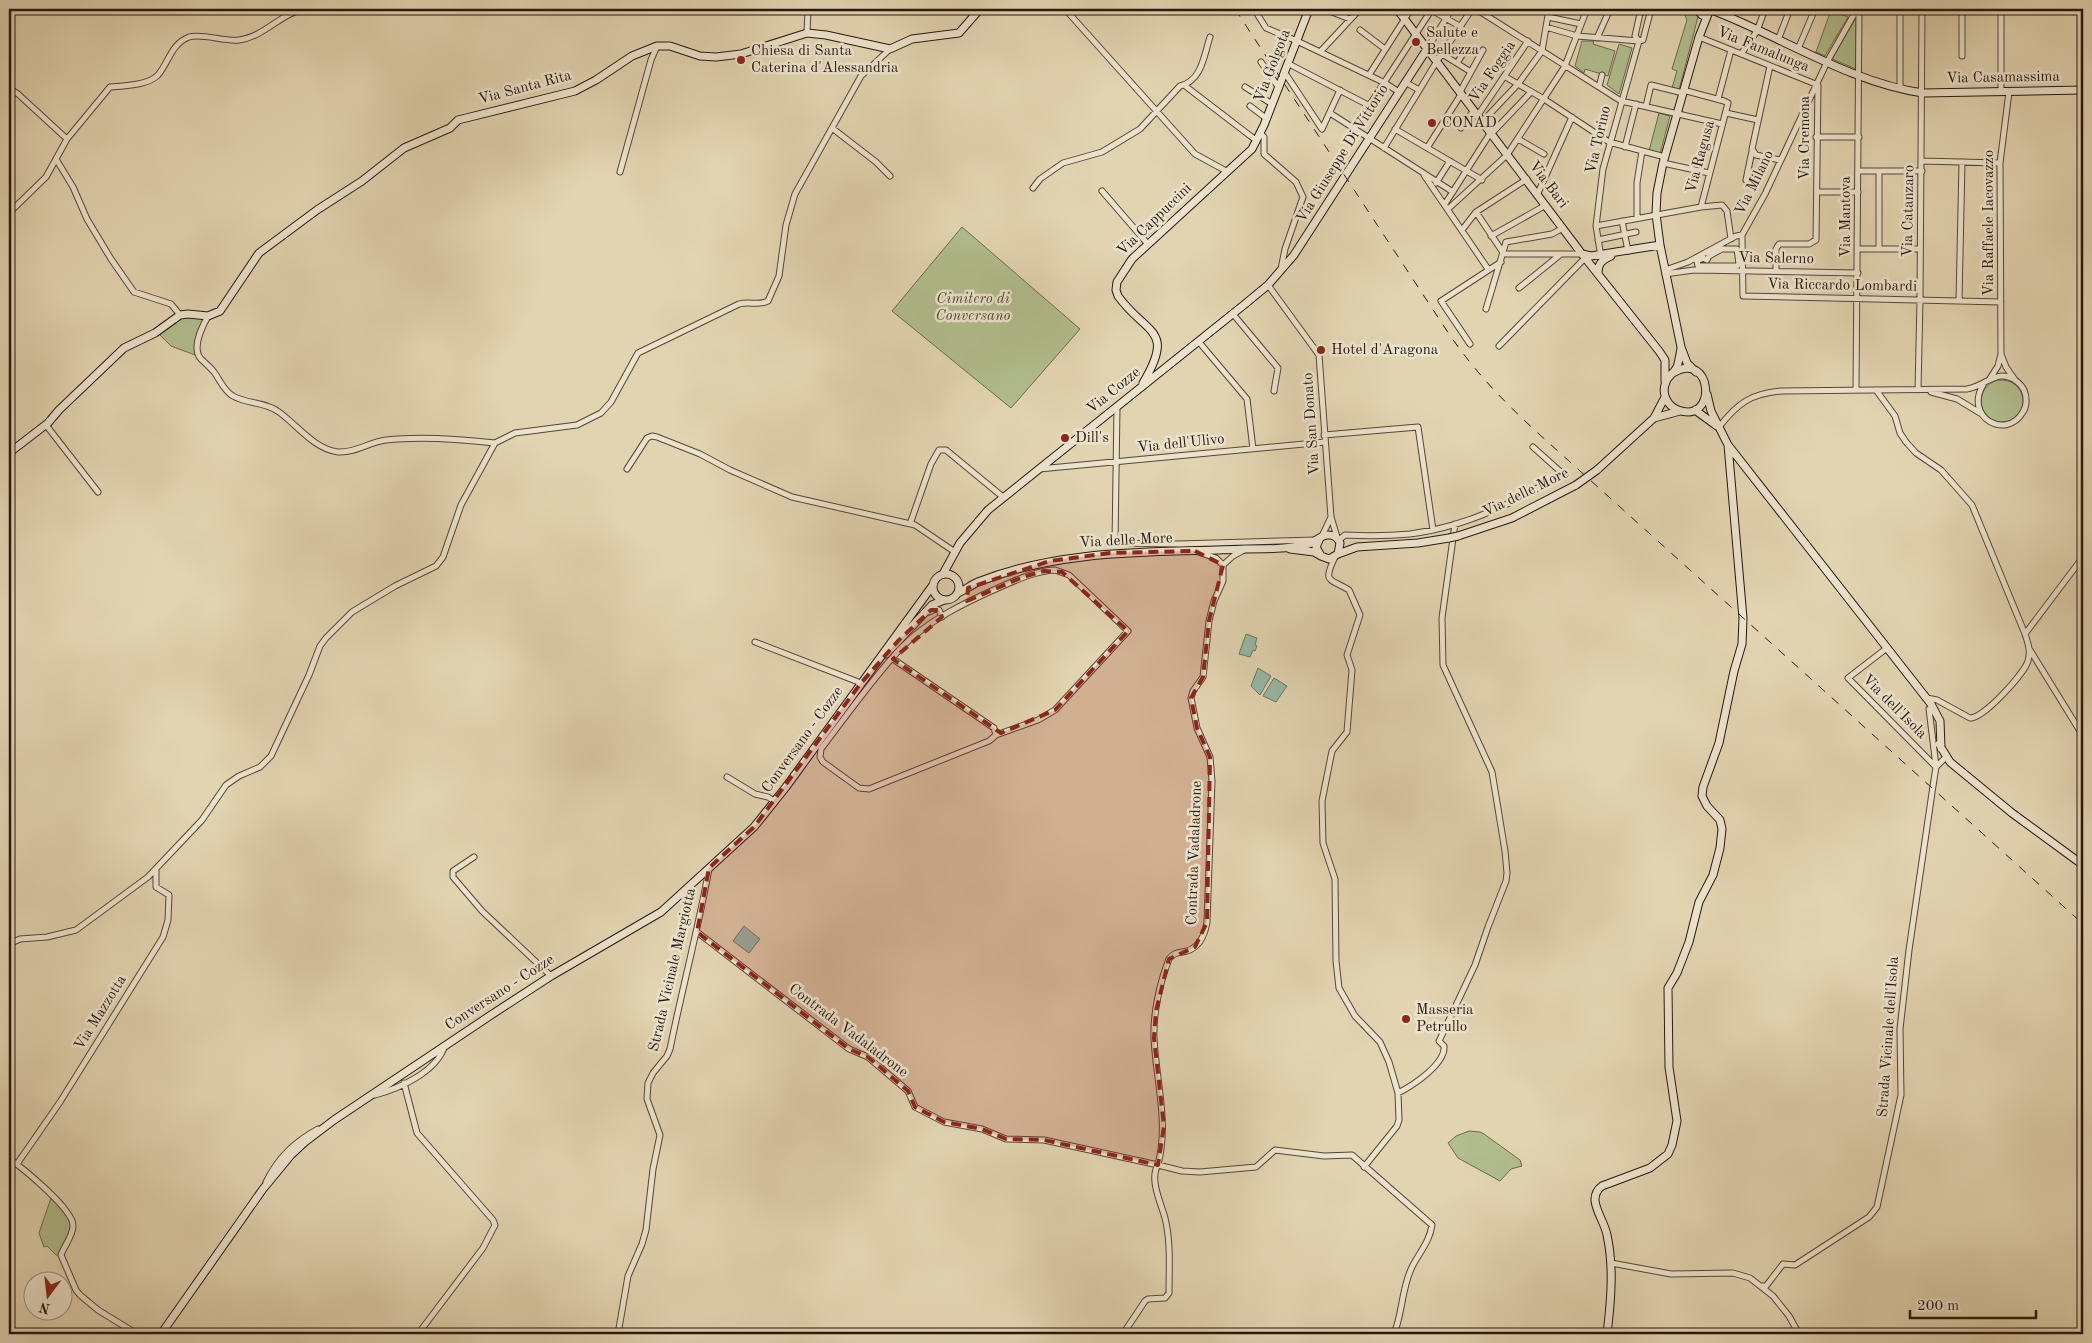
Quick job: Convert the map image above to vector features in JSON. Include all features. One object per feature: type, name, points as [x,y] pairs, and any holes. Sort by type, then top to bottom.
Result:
[{"type":"main road","points":[[890,49],[912,39],[959,33],[980,9]]},
{"type":"main road","name":"Via Golgota","points":[[1260,133],[1289,64],[1309,9]]},
{"type":"main road","name":"Via Bari","points":[[1397,9],[1563,228],[1592,257],[1598,274],[1665,360],[1666,382]]},
{"type":"main road","points":[[1697,9],[1702,15]]},
{"type":"main road","points":[[1699,37],[1702,15],[1710,9]]},
{"type":"main road","points":[[1710,9],[1699,37],[1683,91],[1657,193],[1656,214],[1660,245],[1681,347],[1687,363],[1705,381],[1711,411],[1728,445],[1888,648],[1929,704],[1936,718],[1941,748],[1950,762],[2012,813],[2083,865]]},
{"type":"main road","name":"Via Casamassima","points":[[1710,9],[1859,75],[1923,93],[2083,90]]},
{"type":"main road","name":"Via Santa Rita","points":[[208,316],[220,311],[259,253],[317,210],[362,181],[404,148],[450,128],[458,120],[576,91],[632,56],[657,46],[670,46],[706,57],[722,57],[741,54],[807,33],[826,35],[890,49]]},
{"type":"main road","name":"Via Giuseppe Di Vittorio","points":[[1280,272],[1317,222],[1427,49]]},
{"type":"main road","name":"Via Cappuccini","points":[[1141,388],[1158,354],[1157,339],[1153,331],[1122,302],[1116,290],[1118,282],[1127,264],[1147,243],[1252,150],[1260,133]]},
{"type":"main road","points":[[1598,274],[1598,268],[1592,257],[1660,245]]},
{"type":"main road","name":"Via Cozze","points":[[943,574],[970,530],[1003,496],[1199,342],[1268,285],[1280,272]]},
{"type":"main road","points":[[9,453],[46,425],[59,410],[124,348],[155,333],[180,316],[188,314],[208,316]]},
{"type":"main road","points":[[1654,418],[1665,397],[1666,382],[1676,368],[1681,347]]},
{"type":"main road","points":[[1672,373],[1683,369],[1696,372]]},
{"type":"main road","points":[[1654,418],[1681,411],[1695,410],[1701,406],[1707,394]]},
{"type":"main road","points":[[1665,397],[1671,406],[1681,411]]},
{"type":"main road","points":[[1695,410],[1719,427]]},
{"type":"main road","name":"Via delle More","points":[[1357,547],[1418,543],[1449,538],[1512,518],[1551,500],[1576,485],[1597,470],[1654,418]]},
{"type":"main road","points":[[1607,1334],[1611,1263],[1607,1233],[1594,1200],[1596,1191],[1611,1181],[1655,1165],[1668,1154],[1672,1145],[1677,1121],[1669,1067],[1668,988],[1677,973],[1686,950],[1699,902],[1713,875],[1720,848],[1722,829],[1720,820],[1707,806],[1702,796],[1703,787],[1719,744],[1734,671],[1742,644],[1743,618],[1728,445]]},
{"type":"main road","points":[[1280,548],[1312,544],[1320,538],[1331,534],[1339,540],[1357,547]]},
{"type":"main road","points":[[1320,538],[1316,547],[1322,556]]},
{"type":"main road","points":[[1336,556],[1339,540]]},
{"type":"main road","points":[[1280,548],[1314,552],[1329,558],[1357,547]]},
{"type":"main road","name":"Via delle More","points":[[977,582],[1031,566],[1077,556],[1280,548]]},
{"type":"main road","points":[[951,560],[952,575]]},
{"type":"main road","points":[[861,683],[933,585],[936,578],[943,574],[952,575],[958,581],[977,582]]},
{"type":"main road","points":[[958,581],[958,593]]},
{"type":"main road","points":[[861,683],[932,605],[952,599],[958,593],[977,582]]},
{"type":"main road","points":[[933,585],[934,593],[944,600]]},
{"type":"main road","name":"Conversano - Cozze","points":[[161,1334],[263,1189],[291,1155],[334,1120],[445,1045],[551,976],[660,912],[754,827],[775,802],[861,683]]},
{"type":"street","points":[[9,213],[46,177],[66,139],[110,87],[135,86],[157,76],[176,45],[190,37],[239,40],[255,34],[296,10],[305,9]]},
{"type":"street","points":[[807,33],[808,9]]},
{"type":"street","points":[[1065,9],[1195,154],[1228,172]]},
{"type":"street","points":[[1254,9],[1266,28],[1369,75],[1399,92]]},
{"type":"street","points":[[1324,9],[1350,19]]},
{"type":"street","points":[[1320,52],[1360,9]]},
{"type":"street","points":[[1369,75],[1411,9]]},
{"type":"street","points":[[1354,129],[1431,9],[1460,27]]},
{"type":"street","points":[[1427,49],[1452,9]]},
{"type":"street","points":[[1476,9],[1621,101],[1722,124]]},
{"type":"street","points":[[1446,117],[1461,128],[1518,84],[1542,51],[1550,9]]},
{"type":"street","points":[[1582,21],[1583,9]]},
{"type":"street","points":[[1447,207],[1482,180],[1508,154],[1565,66],[1587,9]]},
{"type":"street","points":[[1597,38],[1610,9]]},
{"type":"street","points":[[1639,41],[1635,36],[1641,9]]},
{"type":"street","points":[[1546,27],[1577,36],[1639,41],[1643,40],[1651,9]]},
{"type":"street","points":[[1740,54],[1757,31],[1765,9]]},
{"type":"street","points":[[1778,40],[1790,9]]},
{"type":"street","points":[[1798,49],[1815,9]]},
{"type":"street","name":"Via Milano","points":[[1666,274],[1668,269],[1688,262],[1730,239],[1742,235],[1765,194],[1818,85],[1827,62],[1858,9]]},
{"type":"street","name":"Via Mantova","points":[[1856,390],[1859,136],[1858,9]]},
{"type":"street","points":[[1900,9],[1900,88]]},
{"type":"street","name":"Via Catanzaro","points":[[1918,390],[1923,93],[1922,9]]},
{"type":"street","points":[[1962,9],[1962,56]]},
{"type":"street","name":"Via Raffaele Iacovazzo","points":[[2001,9],[2005,92],[2000,163],[2001,354]]},
{"type":"street","points":[[1384,148],[1469,10]]},
{"type":"street","points":[[1548,17],[1582,21]]},
{"type":"street","points":[[1360,30],[1385,48]]},
{"type":"street","points":[[1034,188],[1040,179],[1064,163],[1102,152],[1140,128],[1180,86],[1184,86],[1199,73],[1210,37]]},
{"type":"street","name":"Via Famalunga","points":[[1699,37],[1818,85]]},
{"type":"street","name":"Via Torino","points":[[1592,257],[1600,246],[1596,226],[1603,169],[1609,142],[1639,41]]},
{"type":"street","name":"Via Foggia","points":[[1478,116],[1528,42]]},
{"type":"street","points":[[620,172],[651,60],[657,46]]},
{"type":"street","points":[[9,944],[20,939],[47,937],[76,930],[156,870],[202,820],[226,785],[239,776],[260,767],[271,756],[309,676],[320,646],[326,638],[352,612],[395,586],[436,566],[441,561],[454,530],[461,505],[495,443],[514,432],[568,427],[590,419],[606,409],[638,353],[739,304],[768,301],[779,276],[784,236],[792,202],[861,76],[890,49]]},
{"type":"street","points":[[1427,148],[1460,96],[1460,92],[1483,50]]},
{"type":"street","points":[[1718,99],[1731,50]]},
{"type":"street","points":[[1457,63],[1464,52]]},
{"type":"street","points":[[1442,54],[1471,72]]},
{"type":"street","points":[[1261,62],[1279,88]]},
{"type":"street","points":[[1289,64],[1370,106]]},
{"type":"street","points":[[1746,180],[1770,66]]},
{"type":"street","points":[[1285,73],[1322,129],[1340,90]]},
{"type":"street","points":[[1599,86],[1602,74]]},
{"type":"street","points":[[1504,76],[1609,142],[1709,173]]},
{"type":"street","points":[[1405,82],[1419,90]]},
{"type":"street","points":[[1646,106],[1652,85],[1718,99],[1728,103],[1726,113],[1758,120]]},
{"type":"street","name":"Via Cremona","points":[[1776,271],[1776,249],[1779,244],[1809,244],[1816,240],[1818,85]]},
{"type":"street","points":[[1184,86],[1256,141]]},
{"type":"street","points":[[1245,87],[1272,104]]},
{"type":"street","points":[[9,88],[18,94],[66,139]]},
{"type":"street","points":[[1447,207],[1453,192],[1491,133],[1531,92]]},
{"type":"street","points":[[1625,147],[1636,104]]},
{"type":"street","points":[[1250,106],[1267,119]]},
{"type":"street","points":[[1330,113],[1453,192]]},
{"type":"street","name":"Via Ragusa","points":[[1701,206],[1726,113]]},
{"type":"street","points":[[1538,194],[1572,117]]},
{"type":"street","points":[[832,128],[876,162],[890,176]]},
{"type":"street","points":[[1396,129],[1482,180]]},
{"type":"street","points":[[1260,133],[1264,137],[1264,154],[1296,182],[1303,197],[1285,249],[1280,272]]},
{"type":"street","points":[[1816,136],[1859,136]]},
{"type":"street","points":[[1518,139],[1544,154]]},
{"type":"street","points":[[1752,149],[1756,155],[1780,160]]},
{"type":"street","points":[[1637,218],[1637,183],[1642,151]]},
{"type":"street","points":[[56,159],[73,187],[101,243],[134,292],[171,304],[180,316]]},
{"type":"street","points":[[1434,188],[1450,161]]},
{"type":"street","points":[[1922,161],[2000,163]]},
{"type":"street","points":[[1959,301],[1962,162]]},
{"type":"street","points":[[1420,171],[1434,188],[1488,269]]},
{"type":"street","points":[[1858,171],[1922,172]]},
{"type":"street","points":[[1879,171],[1879,249]]},
{"type":"street","points":[[1462,230],[1476,212],[1527,179]]},
{"type":"street","points":[[1102,191],[1147,243]]},
{"type":"street","points":[[1817,192],[1858,192]]},
{"type":"street","points":[[1491,236],[1546,204]]},
{"type":"street","points":[[1596,226],[1701,206],[1722,205],[1727,210],[1730,239]]},
{"type":"street","points":[[1476,212],[1504,254]]},
{"type":"street","points":[[1622,221],[1628,251]]},
{"type":"street","points":[[1486,309],[1508,240],[1552,234],[1563,228]]},
{"type":"street","points":[[1598,240],[1636,232]]},
{"type":"street","name":"Via Riccardo Lombardi","points":[[1742,235],[1744,296],[2001,302]]},
{"type":"street","points":[[1722,249],[1737,249],[1739,264],[1737,266],[1698,266],[1697,261],[1704,258],[1707,260],[1709,256],[1722,249]]},
{"type":"street","points":[[1858,249],[1920,249]]},
{"type":"street","points":[[1504,254],[1561,254],[1592,257]]},
{"type":"street","points":[[1519,288],[1561,254]]},
{"type":"street","points":[[1499,346],[1592,257]]},
{"type":"street","points":[[1470,344],[1441,301],[1501,262]]},
{"type":"street","points":[[1688,262],[1690,268],[1694,270]]},
{"type":"street","name":"Via Salerno","points":[[1666,274],[1694,270],[1858,273]]},
{"type":"street","name":"Via San Donato","points":[[1268,285],[1319,355],[1331,517],[1339,540]]},
{"type":"street","points":[[1233,314],[1278,368],[1274,392]]},
{"type":"street","points":[[208,316],[198,339],[197,352],[200,358],[214,371],[227,390],[235,397],[278,410],[306,435],[332,450],[345,452],[383,440],[424,438],[495,443]]},
{"type":"street","points":[[1199,342],[1247,399],[1253,449]]},
{"type":"street","points":[[1719,427],[1743,402],[1760,393],[1781,391],[1967,389],[1983,385],[1989,380],[1998,366],[2001,354]]},
{"type":"street","points":[[1918,390],[1957,399],[1982,414],[1988,421],[2001,425],[2014,422],[2025,409],[2025,393],[2006,367],[2001,354]]},
{"type":"street","points":[[1989,380],[2002,376],[2015,380]]},
{"type":"street","points":[[1982,414],[1978,399],[1983,385]]},
{"type":"street","points":[[1876,390],[1895,416],[1900,433],[1906,442],[1916,453],[1941,470],[1972,505],[2030,650],[2083,736]]},
{"type":"street","points":[[1115,543],[1116,407]]},
{"type":"street","points":[[46,425],[98,492]]},
{"type":"street","points":[[1324,435],[1418,427],[1433,530]]},
{"type":"street","points":[[627,469],[647,438],[652,436],[700,454],[730,470],[792,497],[910,524],[955,552]]},
{"type":"street","name":"Via dell'Ulivo","points":[[1039,469],[1325,442]]},
{"type":"street","points":[[1339,540],[1345,535],[1391,535],[1433,530],[1504,507],[1529,495],[1562,473],[1533,447]]},
{"type":"street","points":[[910,524],[931,464],[939,450],[944,449],[948,451],[1003,496]]},
{"type":"street","points":[[1108,543],[1179,544],[1320,538],[1331,517]]},
{"type":"street","points":[[1398,1093],[1420,1080],[1444,1053],[1444,1046],[1439,1042],[1442,1033],[1475,965],[1507,877],[1505,851],[1492,772],[1443,665],[1442,618],[1455,524]]},
{"type":"street","points":[[1195,551],[1216,558],[1224,565],[1246,549]]},
{"type":"street","points":[[1322,556],[1330,568]]},
{"type":"street","points":[[1336,556],[1330,568],[1329,579],[1332,583],[1349,590],[1360,615],[1347,655],[1352,670],[1347,732],[1332,751],[1322,801],[1323,843],[1335,879],[1336,961],[1339,988],[1355,1016],[1380,1042],[1389,1062],[1398,1093],[1399,1120],[1397,1126],[1364,1167]]},
{"type":"street","points":[[2025,634],[2083,557]]},
{"type":"street","name":"Contrada Vadaladrone","points":[[697,932],[848,1049],[868,1057],[908,1092],[915,1107],[922,1111],[944,1122],[982,1129],[1006,1139],[1044,1140],[1158,1165],[1164,1126],[1154,1038],[1156,1011],[1169,958],[1172,954],[1195,948],[1202,938],[1207,922],[1212,781],[1208,749],[1197,728],[1191,698],[1193,691],[1203,677],[1209,621],[1214,601],[1223,581],[1224,565]]},
{"type":"street","points":[[1055,570],[1069,575],[1128,631],[1054,710],[1038,720],[996,735],[989,741],[869,789],[859,788],[822,762],[820,757],[821,749],[882,670],[902,648],[942,617],[967,602],[1023,577],[1055,570]]},
{"type":"street","points":[[967,602],[968,588]]},
{"type":"street","points":[[958,593],[967,602]]},
{"type":"street","points":[[898,641],[931,610],[939,610],[942,617]]},
{"type":"street","points":[[755,642],[861,683]]},
{"type":"street","name":"Via dell'Isola","points":[[1888,648],[1848,678],[1936,767]]},
{"type":"street","points":[[1929,704],[1937,700],[1970,718],[1979,717],[2015,680],[2028,661],[2030,650]]},
{"type":"street","points":[[893,659],[994,728],[996,735]]},
{"type":"street","name":"Strada Vicinale dell'Isola","points":[[1761,1286],[1766,1286],[1783,1264],[1796,1265],[1869,1216],[1877,1207],[1881,1196],[1901,1095],[1900,1029],[1909,950],[1936,767],[1929,704]]},
{"type":"street","points":[[1936,767],[1947,756]]},
{"type":"street","points":[[727,777],[755,794],[768,797],[775,802]]},
{"type":"street","points":[[474,857],[453,871],[453,876],[482,911],[551,976]]},
{"type":"street","name":"Strada Vicinale Margiotta","points":[[618,1334],[628,1276],[646,1230],[660,1135],[647,1099],[648,1083],[650,1077],[667,1056],[670,1049],[680,997],[697,932],[709,868]]},
{"type":"street","name":"Via Mazzotta","points":[[17,1164],[60,1102],[166,932],[169,895],[156,887],[156,870]]},
{"type":"street","points":[[371,1096],[392,1090],[404,1084],[441,1056],[445,1045]]},
{"type":"street","points":[[404,1084],[417,1133],[493,1220],[495,1225],[483,1248],[418,1334]]},
{"type":"street","points":[[1123,1334],[1148,1299],[1165,1298],[1169,1293],[1166,1227],[1156,1190],[1158,1165],[1200,1172],[1256,1168],[1275,1150],[1335,1157],[1348,1154],[1432,1226],[1431,1235],[1412,1268],[1402,1292],[1399,1321],[1394,1334]]},
{"type":"street","points":[[9,1159],[17,1164],[70,1215],[73,1225],[72,1232],[61,1255],[76,1290],[98,1310],[137,1334]]},
{"type":"street","points":[[1611,1263],[1671,1274],[1732,1273],[1750,1278],[1773,1296],[1789,1316],[1799,1334]]},
{"type":"highlighted area","points":[[1195,551],[1223,565],[1209,621],[1203,677],[1191,698],[1197,728],[1210,757],[1207,922],[1195,947],[1169,959],[1156,1011],[1154,1038],[1164,1126],[1158,1165],[1044,1140],[1006,1139],[982,1129],[944,1122],[915,1107],[908,1091],[868,1057],[849,1049],[697,932],[709,868],[754,827],[861,683],[898,641],[931,610],[939,610],[942,617],[893,659],[1001,733],[1055,710],[1128,631],[1062,572],[1044,571],[1023,577],[967,601],[968,588],[1050,561],[1110,553]]},
{"type":"green space","points":[[1679,9],[1693,10],[1698,17],[1679,90],[1672,88],[1677,71],[1672,69],[1687,20],[1684,13]]},
{"type":"green space","points":[[1831,10],[1848,17],[1825,56],[1816,52]]},
{"type":"green space","points":[[1856,18],[1856,69],[1832,59]]},
{"type":"green space","points":[[1582,41],[1594,41],[1593,44],[1615,51],[1608,76],[1585,69],[1584,73],[1575,66]]},
{"type":"green space","points":[[1619,44],[1632,48],[1619,94],[1607,85]]},
{"type":"green space","points":[[1659,113],[1670,116],[1660,154],[1649,151]]},
{"type":"green space","name":"Cimitero di Conversano","points":[[962,227],[1080,329],[1011,408],[892,311]]},
{"type":"green space","points":[[189,316],[204,319],[196,338],[196,355],[171,346],[158,333],[177,319]]},
{"type":"green space","points":[[2006,380],[2014,383],[2020,389],[2023,401],[2020,413],[2014,419],[1998,422],[1990,419],[1984,413],[1981,397],[1984,389],[1990,383]]},
{"type":"green space","points":[[1469,1131],[1484,1134],[1520,1160],[1522,1166],[1511,1169],[1500,1181],[1458,1158],[1448,1143],[1456,1136]]},
{"type":"green space","points":[[51,1198],[66,1212],[70,1224],[67,1237],[58,1255],[47,1246],[44,1247],[39,1233]]},
{"type":"shaded area","points":[[1246,634],[1257,638],[1255,645],[1257,646],[1250,657],[1239,654]]},
{"type":"shaded area","points":[[1258,668],[1271,676],[1260,695],[1251,686]]},
{"type":"shaded area","points":[[1274,678],[1287,686],[1276,702],[1263,696]]},
{"type":"shaded area","points":[[744,926],[760,939],[749,953],[733,941]]},
{"type":"railway","points":[[1235,9],[1449,334],[1491,387],[1539,434],[2083,924]]},
{"type":"place","name":"Salute e Bellezza","points":[[1416,42]]},
{"type":"place","name":"Chiesa di Santa Caterina d'Alessandria","points":[[741,60]]},
{"type":"place","name":"CONAD","points":[[1432,123]]},
{"type":"place","name":"Hotel d'Aragona","points":[[1321,350]]},
{"type":"place","name":"Dill's","points":[[1065,438]]},
{"type":"place","name":"Masseria Petrullo","points":[[1406,1019]]}]
